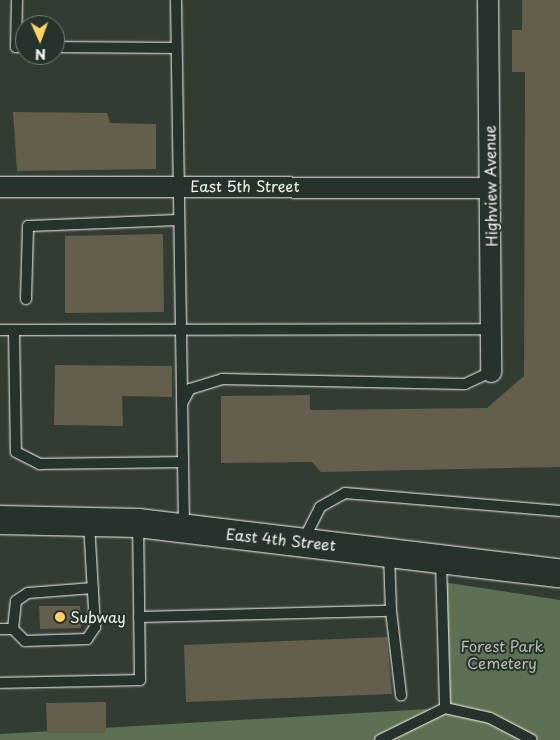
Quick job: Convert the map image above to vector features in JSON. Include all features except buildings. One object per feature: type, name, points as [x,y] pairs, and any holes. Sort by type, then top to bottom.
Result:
[{"type":"street","name":"Highview Avenue","points":[[488,0],[491,372]]},
{"type":"street","name":"East 5th Street","points":[[0,188],[178,186],[490,188]]},
{"type":"street","name":"East 4th Street","points":[[0,520],[138,523],[389,550],[560,573]]},
{"type":"lane","points":[[17,0],[17,15]]},
{"type":"lane","points":[[176,0],[184,528]]},
{"type":"lane","points":[[65,47],[176,48]]},
{"type":"lane","points":[[26,299],[28,226],[179,220]]},
{"type":"lane","points":[[0,330],[492,329]]},
{"type":"lane","points":[[14,330],[16,452],[40,464],[183,462]]},
{"type":"lane","points":[[182,403],[190,389],[215,380],[465,384],[491,372]]},
{"type":"lane","points":[[303,541],[320,507],[345,493],[560,511]]},
{"type":"lane","points":[[89,521],[94,627],[87,639],[24,641],[13,629],[16,601],[28,593],[92,588]]},
{"type":"lane","points":[[0,682],[140,680],[138,523]]},
{"type":"lane","points":[[389,550],[391,611],[401,695]]},
{"type":"lane","points":[[441,558],[445,708]]},
{"type":"lane","points":[[139,617],[391,611]]},
{"type":"lane","points":[[0,630],[13,629]]},
{"type":"lane","points":[[380,740],[445,708],[490,718],[532,740]]},
{"type":"green space","name":"Forest Park Cemetery","points":[[442,582],[560,600],[560,740],[0,740],[0,734],[445,708]]},
{"type":"place","name":"Subway","points":[[60,617]]}]
